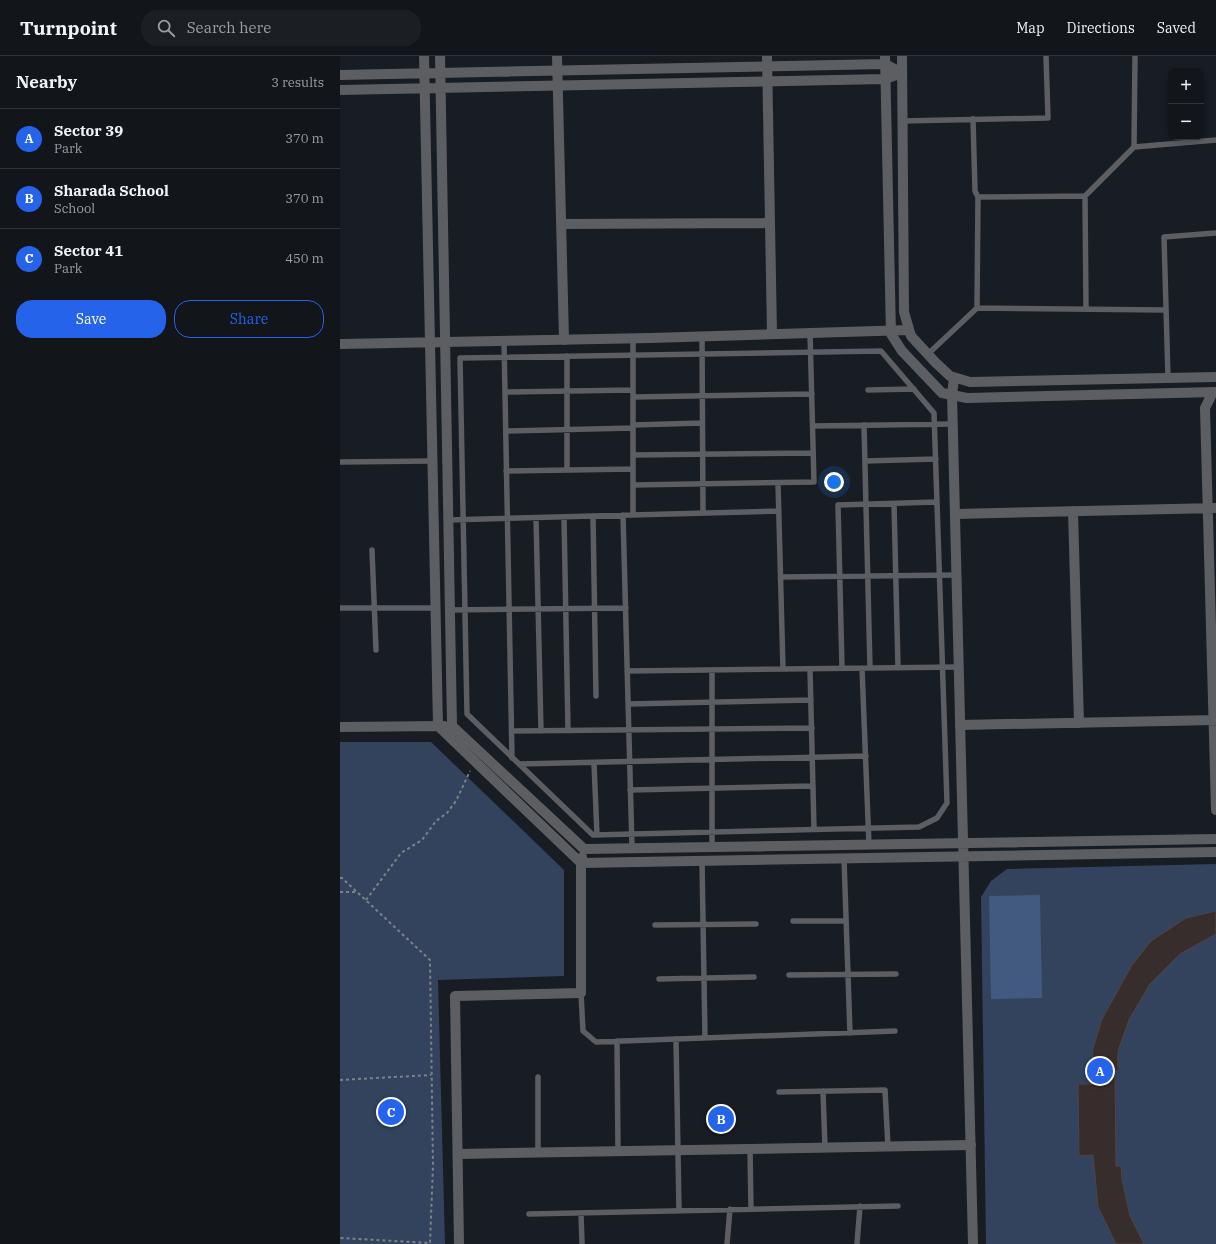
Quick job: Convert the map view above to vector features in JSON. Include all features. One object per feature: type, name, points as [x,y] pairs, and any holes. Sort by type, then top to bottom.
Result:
[{"type":"street","points":[[424,56],[438,726],[581,863],[1216,852]]},
{"type":"street","points":[[440,56],[452,726]]},
{"type":"street","points":[[557,56],[564,340]]},
{"type":"street","points":[[902,56],[904,312],[911,336],[928,354],[950,376],[970,382],[1216,377]]},
{"type":"street","points":[[340,76],[558,71],[767,61],[885,60],[902,73]]},
{"type":"street","points":[[885,60],[890,330],[902,351],[942,393],[967,398],[1215,394]]},
{"type":"street","points":[[767,61],[772,334]]},
{"type":"street","points":[[340,90],[885,79],[902,73]]},
{"type":"street","points":[[561,224],[770,223]]},
{"type":"street","points":[[340,344],[564,340],[909,330]]},
{"type":"street","points":[[954,378],[952,395],[973,1244]]},
{"type":"street","points":[[1215,394],[1205,408],[1212,508],[1216,810]]},
{"type":"street","points":[[955,514],[1212,508]]},
{"type":"street","points":[[1073,512],[1079,723]]},
{"type":"street","points":[[960,726],[1215,720]]},
{"type":"street","points":[[340,727],[452,726],[584,849],[1216,839]]},
{"type":"street","points":[[459,1244],[455,996],[581,993],[581,863],[584,849]]},
{"type":"street","points":[[458,1154],[971,1145]]},
{"type":"lane","points":[[902,121],[1048,118],[1046,56]]},
{"type":"lane","points":[[1134,147],[1135,56]]},
{"type":"lane","points":[[973,119],[975,190],[978,197],[978,308]]},
{"type":"lane","points":[[978,197],[1085,196],[1134,147],[1216,140]]},
{"type":"lane","points":[[1085,196],[1086,309]]},
{"type":"lane","points":[[1168,378],[1164,236],[1216,233]]},
{"type":"lane","points":[[928,354],[978,308],[1166,310]]},
{"type":"lane","points":[[633,485],[814,482],[810,333]]},
{"type":"lane","points":[[702,336],[703,513]]},
{"type":"lane","points":[[633,338],[633,515]]},
{"type":"lane","points":[[504,341],[512,758]]},
{"type":"lane","points":[[881,351],[934,413],[947,803],[937,818],[919,827],[593,835],[466,714],[460,358],[702,354],[881,351]]},
{"type":"lane","points":[[566,356],[567,470]]},
{"type":"lane","points":[[868,390],[914,389]]},
{"type":"lane","points":[[505,392],[633,390]]},
{"type":"lane","points":[[633,397],[812,394]]},
{"type":"lane","points":[[506,430],[567,430],[702,423]]},
{"type":"lane","points":[[813,426],[953,424]]},
{"type":"lane","points":[[864,425],[870,668]]},
{"type":"lane","points":[[633,455],[813,453]]},
{"type":"lane","points":[[865,461],[936,459]]},
{"type":"lane","points":[[340,462],[433,461]]},
{"type":"lane","points":[[506,471],[633,469]]},
{"type":"lane","points":[[778,483],[783,669]]},
{"type":"lane","points":[[842,668],[838,505],[937,502]]},
{"type":"lane","points":[[894,504],[898,667]]},
{"type":"lane","points":[[448,520],[779,511]]},
{"type":"lane","points":[[623,515],[632,848]]},
{"type":"lane","points":[[593,516],[596,696]]},
{"type":"lane","points":[[564,517],[568,731]]},
{"type":"lane","points":[[536,518],[541,731]]},
{"type":"lane","points":[[372,550],[376,650]]},
{"type":"lane","points":[[781,577],[957,575]]},
{"type":"lane","points":[[340,608],[436,608]]},
{"type":"lane","points":[[450,610],[626,608]]},
{"type":"lane","points":[[627,671],[959,667]]},
{"type":"lane","points":[[862,668],[869,845]]},
{"type":"lane","points":[[810,669],[814,829]]},
{"type":"lane","points":[[712,670],[712,847]]},
{"type":"lane","points":[[628,704],[811,700]]},
{"type":"lane","points":[[512,731],[812,728]]},
{"type":"lane","points":[[519,764],[866,756]]},
{"type":"lane","points":[[594,763],[597,835]]},
{"type":"lane","points":[[630,790],[813,786]]},
{"type":"lane","points":[[844,859],[850,1033]]},
{"type":"lane","points":[[702,861],[706,1038]]},
{"type":"lane","points":[[794,921],[846,921]]},
{"type":"lane","points":[[656,925],[756,924]]},
{"type":"lane","points":[[789,975],[896,974]]},
{"type":"lane","points":[[659,979],[754,978]]},
{"type":"lane","points":[[581,993],[583,1031],[596,1042],[895,1031]]},
{"type":"lane","points":[[676,1039],[679,1211]]},
{"type":"lane","points":[[617,1041],[618,1151]]},
{"type":"lane","points":[[538,1077],[538,1153]]},
{"type":"lane","points":[[779,1092],[885,1090],[888,1147]]},
{"type":"lane","points":[[823,1091],[825,1148]]},
{"type":"lane","points":[[750,1149],[751,1209]]},
{"type":"lane","points":[[857,1244],[860,1206]]},
{"type":"lane","points":[[529,1214],[898,1206]]},
{"type":"lane","points":[[727,1244],[730,1210]]},
{"type":"lane","points":[[581,1213],[582,1244]]},
{"type":"path","points":[[366,900],[401,853],[422,840],[436,821],[447,814],[456,800],[475,762]]},
{"type":"path","points":[[340,878],[342,878],[430,960],[433,1166],[430,1243],[340,1238]]},
{"type":"path","points":[[340,892],[356,892]]},
{"type":"path","points":[[340,1080],[432,1075]]},
{"type":"shaded area","points":[[340,742],[431,742],[564,870],[564,976],[438,980],[445,1244],[340,1244]]},
{"type":"shaded area","points":[[1216,864],[1216,1244],[986,1244],[981,897],[991,881],[1007,869]]},
{"type":"shaded area","points":[[1040,895],[1042,998],[991,999],[989,896]]},
{"type":"building","points":[[1216,911],[1216,934],[1180,954],[1150,984],[1129,1020],[1118,1051],[1118,1071],[1115,1071],[1116,1166],[1121,1166],[1122,1179],[1130,1216],[1144,1244],[1116,1244],[1098,1207],[1093,1155],[1079,1156],[1078,1084],[1091,1084],[1093,1048],[1102,1019],[1132,965],[1151,941],[1186,918]]},
{"type":"place","name":"Sector 39","points":[[1100,1071]]},
{"type":"place","name":"Sector 41","points":[[391,1112]]},
{"type":"place","name":"Sharada School","points":[[721,1119]]}]
